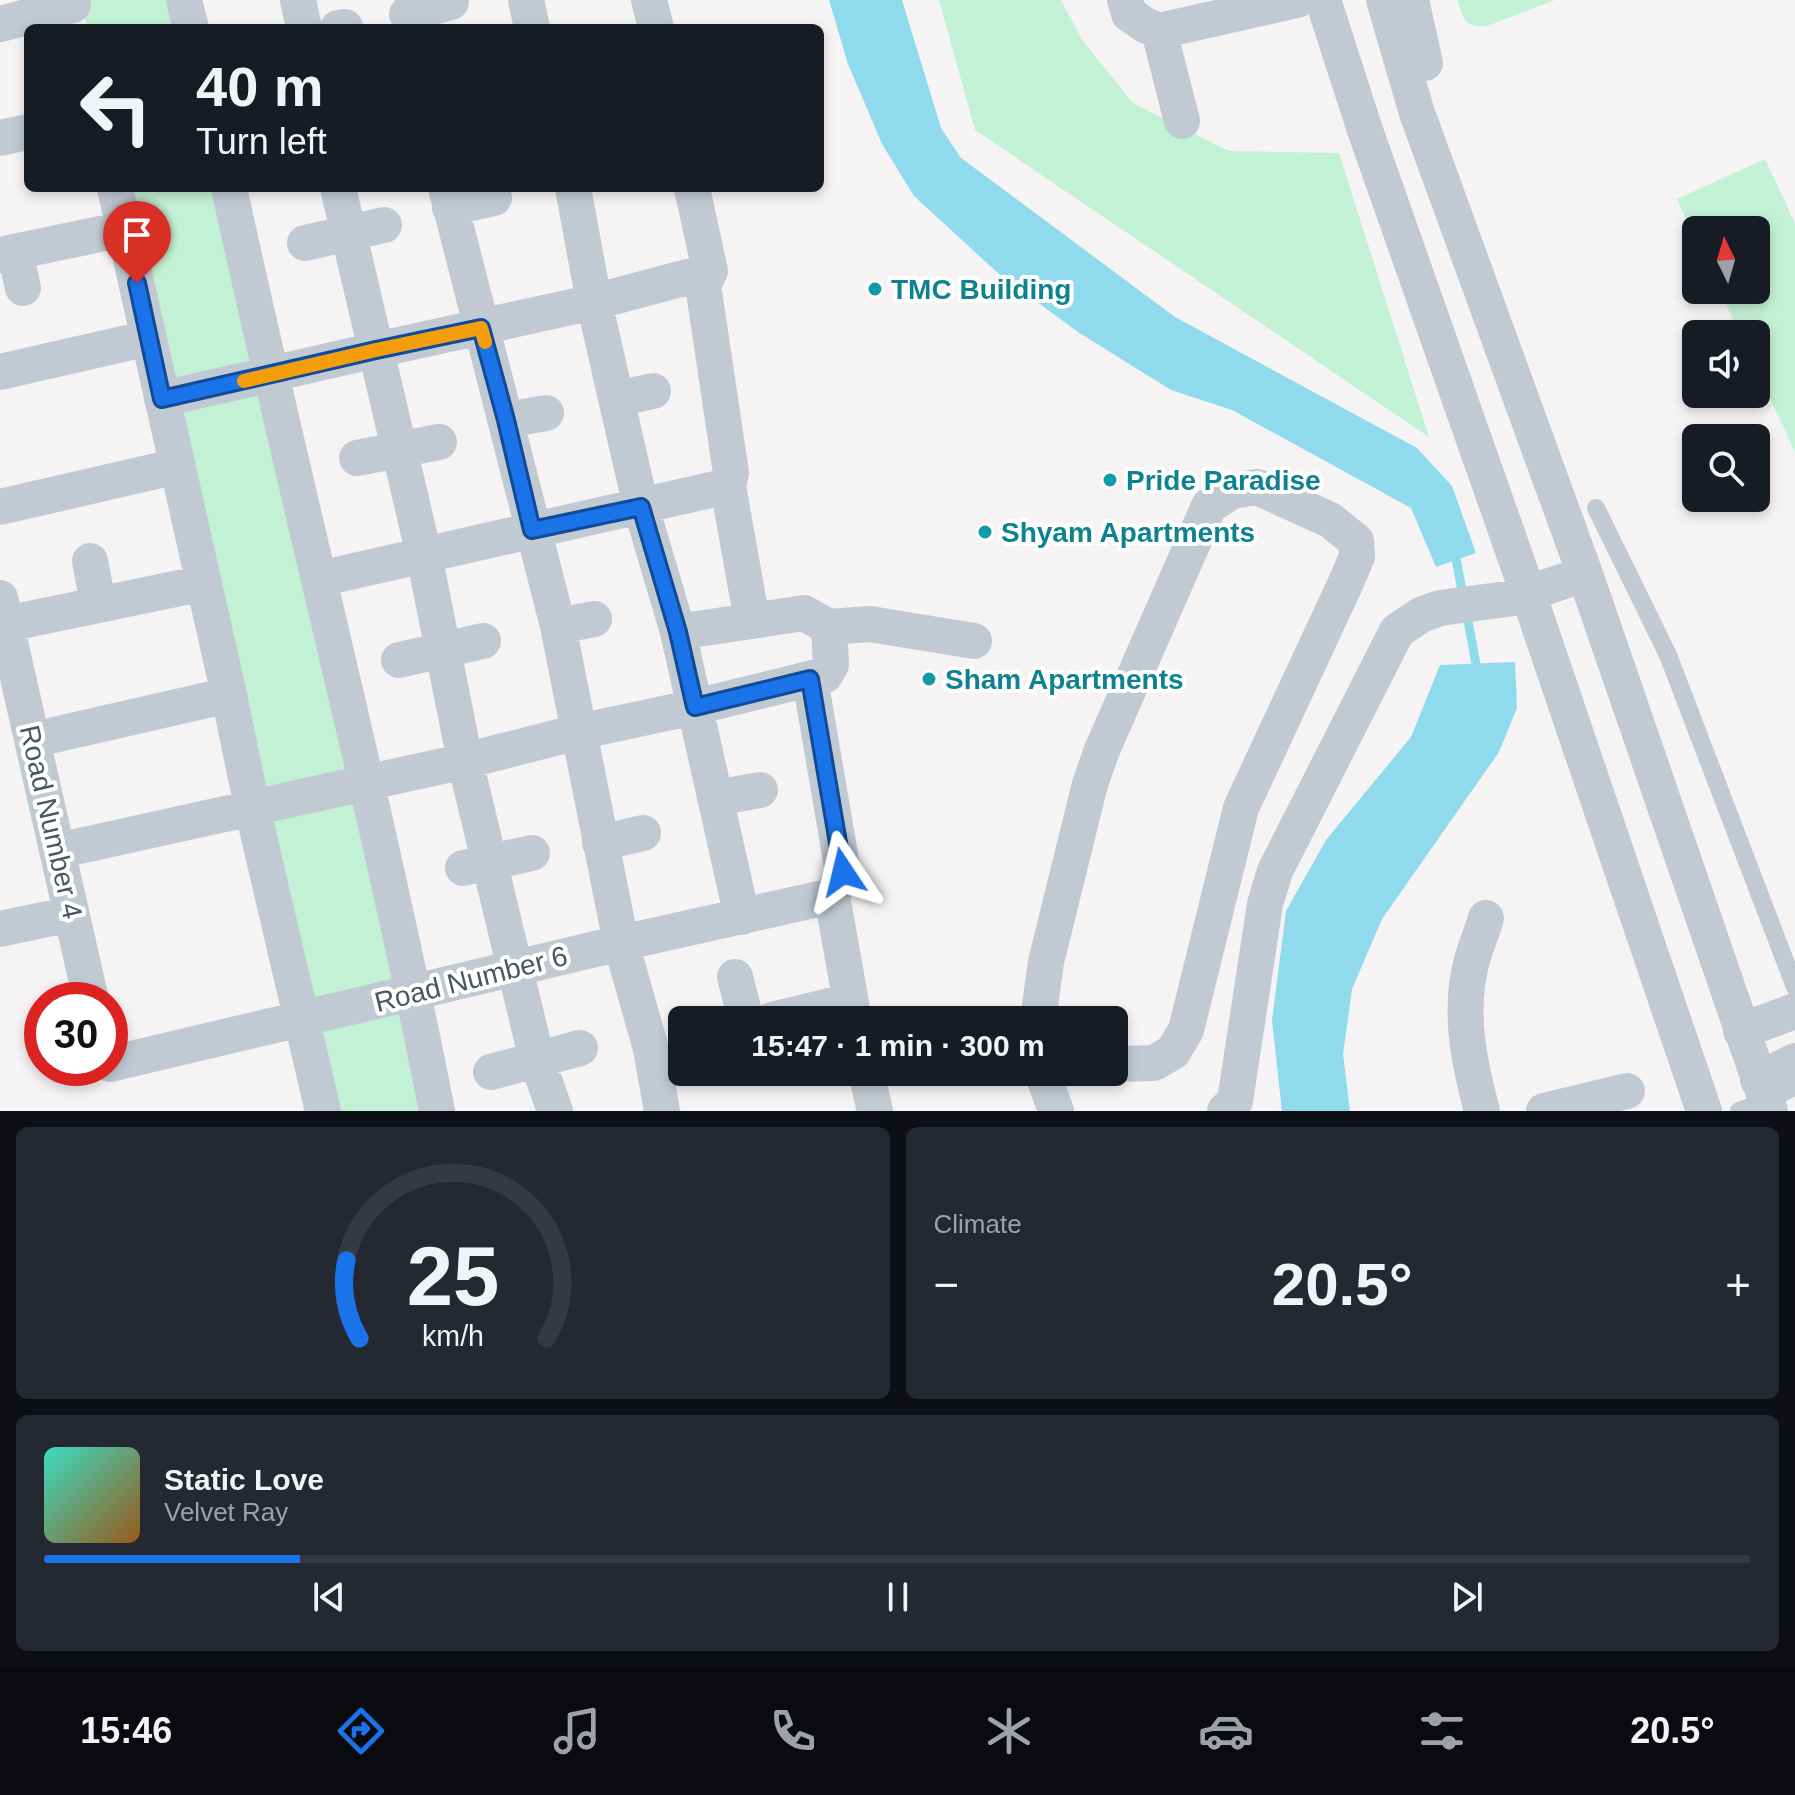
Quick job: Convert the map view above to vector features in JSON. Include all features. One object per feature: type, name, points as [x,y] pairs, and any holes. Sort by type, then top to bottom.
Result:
[{"type":"street","points":[[184,0],[190,24]]},
{"type":"street","points":[[298,0],[303,24]]},
{"type":"street","points":[[526,0],[531,24]]},
{"type":"street","points":[[649,0],[655,24]]},
{"type":"street","points":[[1125,0],[1129,14],[1159,31],[1221,8],[1297,0]]},
{"type":"street","points":[[1323,0],[1521,596],[1704,1111]]},
{"type":"street","points":[[1384,0],[1417,113],[1574,474]]},
{"type":"street","points":[[1411,0],[1428,78],[1585,574],[1760,1082]]},
{"type":"street","points":[[407,14],[451,2]]},
{"type":"street","points":[[0,24],[74,11]]},
{"type":"street","points":[[1159,31],[1182,121]]},
{"type":"street","points":[[1365,130],[1417,113]]},
{"type":"street","points":[[0,138],[24,133]]},
{"type":"street","points":[[116,192],[252,807],[323,1111]]},
{"type":"street","points":[[230,192],[414,993],[437,1111]]},
{"type":"street","points":[[339,192],[424,555],[465,761],[476,866],[515,969],[537,1060],[555,1111]]},
{"type":"street","points":[[574,192],[594,302],[641,507],[678,632],[742,917]]},
{"type":"street","points":[[693,192],[710,271],[703,285],[731,473],[728,486],[752,621]]},
{"type":"street","points":[[494,198],[448,198],[558,626],[621,943],[667,1045],[662,1111]]},
{"type":"street","points":[[305,243],[384,225]]},
{"type":"street","points":[[23,288],[8,254],[124,229]]},
{"type":"street","points":[[162,399],[594,302],[710,271]]},
{"type":"street","points":[[0,372],[40,379],[149,338]]},
{"type":"street","points":[[616,399],[653,391]]},
{"type":"street","points":[[506,420],[546,413]]},
{"type":"street","points":[[357,458],[439,442]]},
{"type":"street","points":[[0,507],[178,466]]},
{"type":"street","points":[[319,579],[728,486]]},
{"type":"street","points":[[1040,1006],[1046,962],[1090,784],[1209,506],[1232,491],[1257,487],[1330,520],[1356,541],[1357,556],[1241,808],[1186,1030],[1173,1052],[1154,1063],[1128,1064]]},
{"type":"street","points":[[90,561],[98,604]]},
{"type":"street","points":[[1225,1111],[1235,1101],[1265,904],[1275,871],[1397,631],[1421,615],[1440,608],[1521,596],[1585,574]]},
{"type":"street","points":[[3,611],[98,604],[204,583]]},
{"type":"street","name":"Road Number 4","points":[[3,611],[20,727],[57,851],[87,982]]},
{"type":"street","points":[[678,632],[804,613],[829,627],[870,624],[974,641]]},
{"type":"street","points":[[558,626],[594,619]]},
{"type":"street","points":[[57,851],[465,761],[825,675],[831,665],[829,627]]},
{"type":"street","points":[[399,660],[483,641]]},
{"type":"street","points":[[810,679],[843,872],[832,896],[851,1006]]},
{"type":"street","points":[[20,727],[229,695]]},
{"type":"street","points":[[715,798],[760,790]]},
{"type":"street","points":[[600,843],[643,833]]},
{"type":"street","points":[[476,866],[532,853]]},
{"type":"street","name":"Road Number 6","points":[[128,1060],[832,896]]},
{"type":"street","points":[[0,929],[71,914]]},
{"type":"street","points":[[1482,1111],[1467,1048],[1465,1001],[1471,963],[1486,918]]},
{"type":"street","points":[[735,977],[742,1006]]},
{"type":"street","points":[[1760,1082],[1795,1011]]},
{"type":"street","points":[[1760,1082],[1795,1032]]},
{"type":"street","points":[[491,1072],[580,1048]]},
{"type":"street","points":[[1760,1082],[1795,1061]]},
{"type":"street","points":[[868,1086],[871,1110]]},
{"type":"street","points":[[1047,1086],[1056,1111]]},
{"type":"street","points":[[1544,1111],[1627,1091]]},
{"type":"lane","points":[[1596,508],[1668,655],[1795,987]]},
{"type":"green space","points":[[81,0],[178,0],[183,24],[86,24]]},
{"type":"green space","points":[[939,0],[1061,0],[1082,40],[1133,103],[1229,151],[1339,153],[1429,437],[975,130]]},
{"type":"green space","points":[[1458,0],[1555,0],[1487,26],[1474,26],[1466,21]]},
{"type":"green space","points":[[1765,159],[1795,223],[1795,452],[1770,398],[1770,320],[1733,320],[1726,304],[1770,304],[1770,216],[1685,216],[1677,199]]},
{"type":"green space","points":[[126,192],[220,192],[259,374],[173,389]]},
{"type":"green space","points":[[265,385],[358,778],[256,799],[175,408]]},
{"type":"green space","points":[[356,799],[410,986],[308,1009],[261,816]]},
{"type":"green space","points":[[413,1010],[432,1111],[329,1111],[311,1026]]},
{"type":"water","points":[[829,0],[902,0],[941,128],[961,158],[1175,317],[1417,448],[1452,486],[1476,553],[1436,567],[1411,508],[1232,410],[1171,390],[1078,332],[999,274],[914,196],[882,144],[848,64]]},
{"type":"water","points":[[1515,662],[1517,708],[1499,752],[1382,919],[1352,989],[1343,1054],[1350,1111],[1282,1111],[1272,1021],[1286,911],[1326,840],[1411,737],[1440,665]]},
{"type":"waterway","points":[[1454,548],[1463,596]]},
{"type":"waterway","points":[[1466,610],[1478,675]]},
{"type":"slow traffic","points":[[244,381],[481,328],[485,342]]},
{"type":"place","name":"TMC Building","points":[[875,289]]},
{"type":"place","name":"Pride Paradise","points":[[1110,480]]},
{"type":"place","name":"Shyam Apartments","points":[[985,532]]},
{"type":"place","name":"Sham Apartments","points":[[929,679]]},
{"type":"route","points":[[137,283],[162,399],[481,328],[532,530],[641,507],[678,632],[695,707],[810,679],[843,872]]}]
